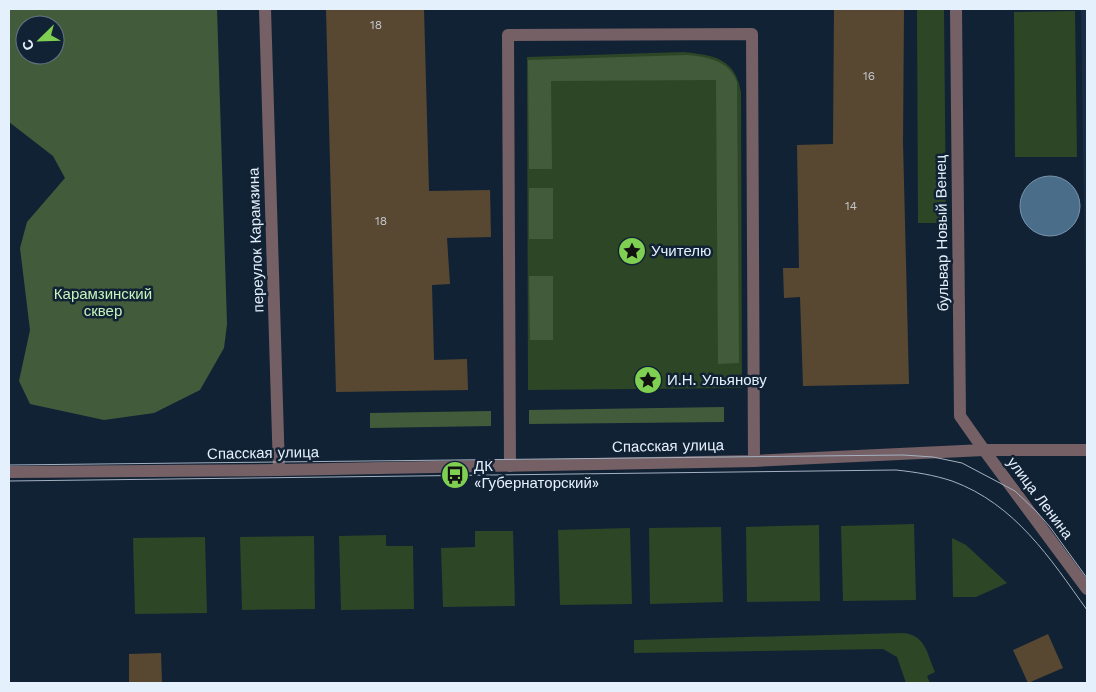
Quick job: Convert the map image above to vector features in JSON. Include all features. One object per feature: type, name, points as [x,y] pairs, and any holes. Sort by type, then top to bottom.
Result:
[{"type":"street","name":"переулок Карамзина","points":[[266,9],[278,470]]},
{"type":"street","name":"бульвар Новый Венец","points":[[956,9],[960,416],[984,450]]},
{"type":"street","points":[[510,466],[508,35],[752,34],[754,461]]},
{"type":"street","name":"Спасская улица","points":[[9,472],[510,466],[754,461],[984,450],[1087,450]]},
{"type":"street","name":"улица Ленина","points":[[984,450],[1087,589]]},
{"type":"shaded area","points":[[1081,9],[1087,9],[1087,366],[1083,146]]},
{"type":"shaded area","points":[[1050,176],[1062,178],[1075,189],[1080,206],[1078,218],[1067,231],[1050,236],[1038,234],[1025,223],[1020,206],[1022,194],[1033,181]]},
{"type":"green space","name":"Карамзинский сквер","points":[[9,9],[217,9],[227,324],[224,348],[200,390],[154,413],[104,420],[30,404],[19,381],[30,330],[20,248],[27,222],[65,178],[53,156],[9,122]]},
{"type":"green space","points":[[917,9],[944,9],[946,223],[918,223]]},
{"type":"green space","points":[[1075,11],[1077,157],[1015,157],[1014,12]]},
{"type":"green space","points":[[683,52],[721,60],[734,72],[741,93],[742,388],[528,390],[527,57]]},
{"type":"green space","points":[[688,55],[717,61],[729,69],[737,82],[739,363],[718,364],[716,80],[551,81],[552,169],[529,169],[528,60]]},
{"type":"green space","points":[[529,188],[553,188],[553,239],[529,239]]},
{"type":"green space","points":[[529,276],[553,276],[553,340],[530,340]]},
{"type":"green space","points":[[724,407],[724,422],[529,424],[529,410]]},
{"type":"green space","points":[[491,411],[491,426],[370,428],[370,413]]},
{"type":"green space","points":[[914,524],[916,600],[843,601],[841,526]]},
{"type":"green space","points":[[819,525],[820,601],[747,602],[746,527]]},
{"type":"green space","points":[[721,527],[723,602],[650,604],[649,528]]},
{"type":"green space","points":[[630,528],[632,604],[560,605],[558,530]]},
{"type":"green space","points":[[475,531],[513,531],[515,606],[443,607],[441,548],[475,547]]},
{"type":"green space","points":[[386,535],[386,546],[413,546],[414,609],[341,610],[339,536]]},
{"type":"green space","points":[[314,536],[315,609],[242,610],[240,537]]},
{"type":"green space","points":[[205,537],[207,613],[135,614],[133,538]]},
{"type":"green space","points":[[952,538],[966,545],[1007,583],[976,597],[953,597]]},
{"type":"green space","points":[[903,633],[917,637],[925,646],[935,672],[927,676],[930,683],[906,683],[897,657],[883,649],[634,653],[634,640]]},
{"type":"building","points":[[326,9],[424,9],[429,191],[490,190],[491,237],[447,238],[450,284],[432,285],[434,360],[467,359],[468,390],[336,392]]},
{"type":"building","points":[[834,9],[904,9],[903,142],[909,384],[803,386],[800,297],[784,298],[783,268],[799,268],[797,145],[833,144]]},
{"type":"building","points":[[1048,634],[1063,668],[1028,683],[1013,650]]},
{"type":"building","points":[[161,653],[162,683],[129,683],[129,654]]},
{"type":"tram line","points":[[9,465],[903,455],[933,457],[962,463],[1015,491],[1050,527],[1087,578]]},
{"type":"tram line","points":[[9,481],[896,470],[931,475],[952,481],[974,491],[994,504],[1013,518],[1045,552],[1087,610]]},
{"type":"place","name":"Учителю","points":[[632,251]]},
{"type":"place","name":"И.Н. Ульянову","points":[[648,380]]},
{"type":"place","name":"ДК «Губернаторский»","points":[[455,475]]}]
